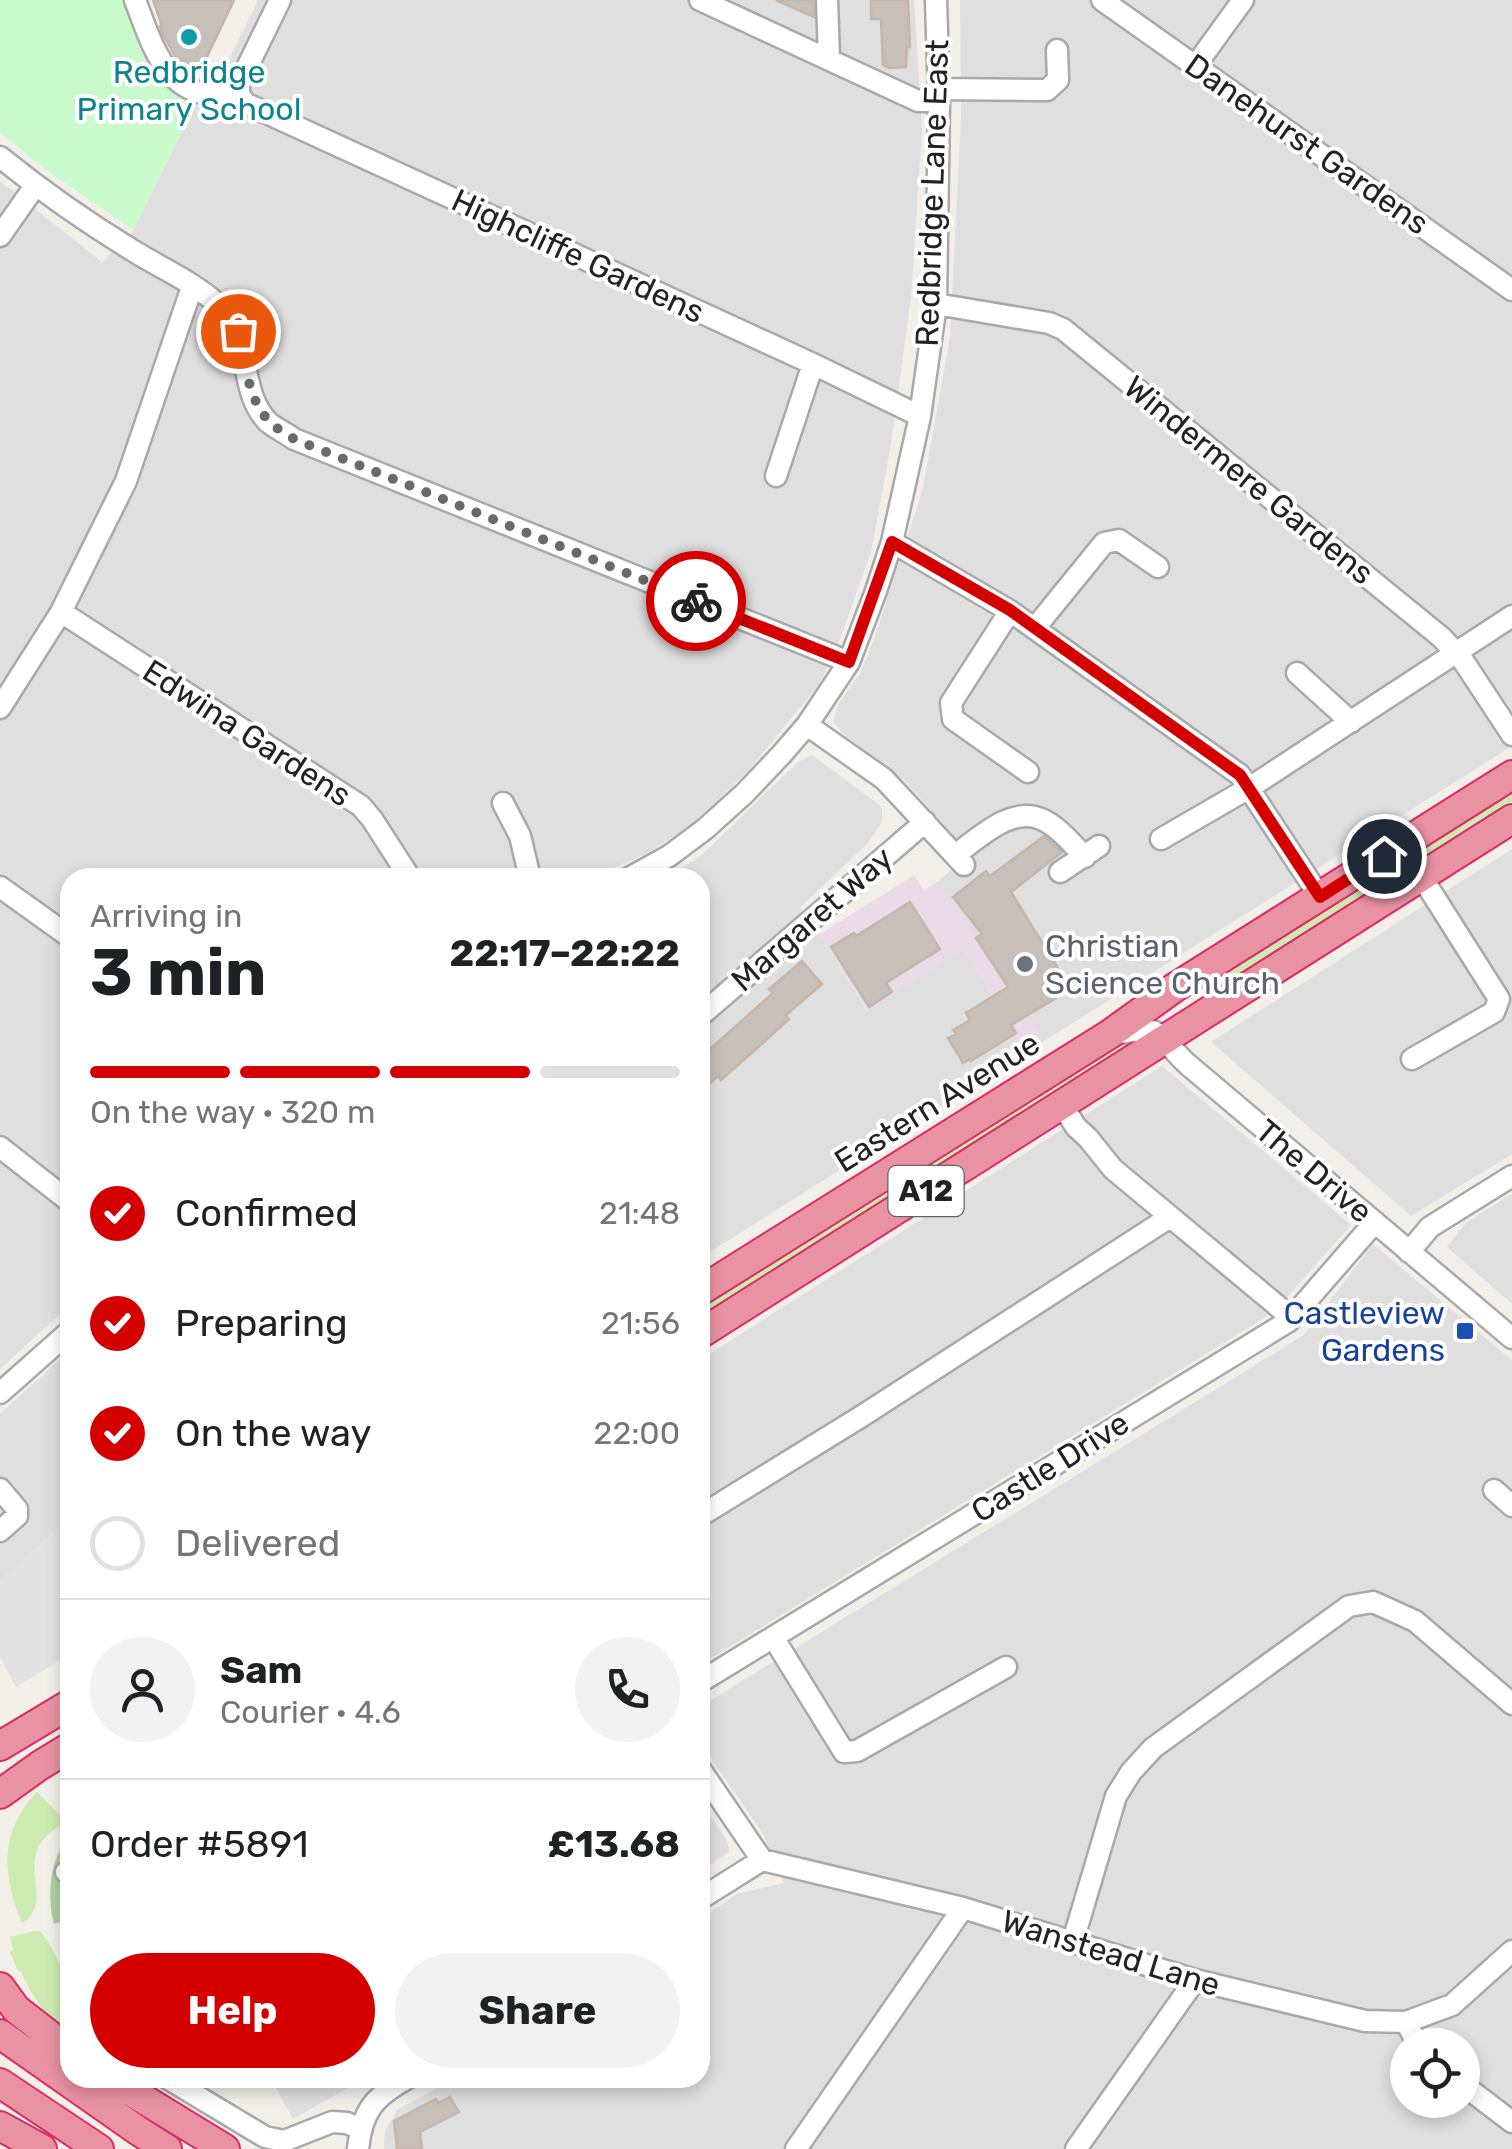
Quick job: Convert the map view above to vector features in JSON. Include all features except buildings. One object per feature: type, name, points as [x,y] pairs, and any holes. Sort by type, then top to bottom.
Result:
[{"type":"highway","name":"Eastern Avenue","points":[[710,1285],[1512,775]]},
{"type":"highway","name":"A12","points":[[710,1328],[1512,818]]},
{"type":"highway","points":[[0,1746],[60,1710]]},
{"type":"highway","points":[[0,1794],[60,1753]]},
{"type":"highway","points":[[0,1987],[16,2009],[60,2044]]},
{"type":"highway","points":[[0,2034],[60,2076]]},
{"type":"highway","points":[[2,2084],[99,2149]]},
{"type":"highway","points":[[78,2088],[168,2149]]},
{"type":"highway","points":[[125,2088],[225,2149]]},
{"type":"highway","points":[[0,2126],[42,2149]]},
{"type":"street","points":[[135,0],[154,52],[165,70],[200,93],[222,97],[238,94],[280,0]]},
{"type":"street","points":[[700,0],[918,101],[939,95],[1047,90],[1058,80],[1057,50]]},
{"type":"street","points":[[827,0],[829,59]]},
{"type":"street","name":"Redbridge Lane East","points":[[647,868],[705,829],[745,794],[807,725],[849,662],[892,542],[920,416],[936,304],[936,0]]},
{"type":"street","name":"Danehurst Gardens","points":[[1102,0],[1512,290]]},
{"type":"street","points":[[1196,66],[1243,0]]},
{"type":"street","name":"Highcliffe Gardens","points":[[238,94],[245,103],[920,416]]},
{"type":"street","points":[[0,157],[90,224],[214,301],[238,331],[248,384],[256,402],[268,422],[294,439],[849,662]]},
{"type":"street","points":[[0,236],[36,186]]},
{"type":"street","points":[[0,708],[61,612],[126,481],[192,287]]},
{"type":"street","name":"Windermere Gardens","points":[[936,304],[1050,323],[1064,329],[1442,637],[1512,735]]},
{"type":"street","points":[[776,476],[813,364]]},
{"type":"street","points":[[1035,628],[1104,543],[1119,540],[1158,567]]},
{"type":"street","points":[[892,542],[1010,610],[1240,775],[1320,897]]},
{"type":"street","points":[[1010,610],[951,703],[952,719],[1028,772]]},
{"type":"street","name":"Edwina Gardens","points":[[61,612],[361,806],[404,868]]},
{"type":"street","points":[[1161,840],[1249,788],[1512,616]]},
{"type":"street","points":[[1297,673],[1351,722]]},
{"type":"street","name":"Margaret Way","points":[[807,725],[884,779],[960,860],[1006,818],[1039,818],[1092,851],[1060,872]]},
{"type":"street","points":[[503,803],[520,836],[528,868]]},
{"type":"street","name":"Margaret Way","points":[[710,1007],[925,822]]},
{"type":"street","points":[[1412,1058],[1494,1012],[1499,999],[1421,876]]},
{"type":"street","points":[[0,887],[60,929]]},
{"type":"street","points":[[1110,1034],[1145,1028],[1166,1039]]},
{"type":"street","name":"The Drive","points":[[1166,1039],[1186,1064],[1512,1338]]},
{"type":"street","points":[[1062,1106],[1113,1169],[1292,1318]]},
{"type":"street","points":[[0,1147],[60,1194]]},
{"type":"street","points":[[1409,1252],[1439,1220],[1512,1176]]},
{"type":"street","points":[[710,1510],[1170,1217]]},
{"type":"street","name":"Castle Drive","points":[[710,1676],[1292,1318],[1374,1222]]},
{"type":"street","points":[[0,1393],[60,1340]]},
{"type":"street","points":[[0,1489],[17,1509],[17,1516],[0,1531]]},
{"type":"street","points":[[1494,1490],[1512,1506]]},
{"type":"street","points":[[1073,1942],[1116,1796],[1131,1772],[1153,1748],[1349,1606],[1373,1602],[1415,1621],[1512,1704]]},
{"type":"street","points":[[773,1638],[844,1752],[857,1752],[1006,1666]]},
{"type":"street","points":[[710,1784],[762,1860],[710,1893]]},
{"type":"street","name":"Wanstead Lane","points":[[762,1860],[963,1908],[1195,1980],[1365,2021],[1406,2022],[1452,2004],[1512,1950]]},
{"type":"street","points":[[796,2149],[963,1908]]},
{"type":"street","points":[[1077,2149],[1195,1980]]},
{"type":"street","points":[[1406,2022],[1409,2028]]},
{"type":"street","points":[[183,2088],[265,2137],[284,2141],[332,2122],[347,2123],[359,2139]]},
{"type":"street","points":[[359,2139],[369,2109],[392,2088]]},
{"type":"street","points":[[1480,2098],[1512,2122]]},
{"type":"shaded area","points":[[258,0],[914,0],[922,130],[911,297],[891,444],[871,552],[820,683],[749,770],[690,826],[646,854],[612,868],[60,868],[60,1314],[0,1369],[0,181],[102,262],[134,230],[204,86],[214,91]]},
{"type":"shaded area","points":[[960,0],[1512,0],[1512,746],[710,1252],[710,868],[682,868],[704,853],[798,762],[812,755],[882,807],[882,822],[867,844],[800,908],[867,1011],[964,949],[1024,1048],[1041,1038],[939,881],[969,853],[903,779],[843,734],[833,721],[874,640],[923,488],[950,338],[961,118]]},
{"type":"shaded area","points":[[1512,849],[1512,1154],[1411,1216],[1211,1042]]},
{"type":"shaded area","points":[[914,875],[924,890],[939,881],[1042,1038],[1025,1049],[964,949],[868,1011],[820,934]]},
{"type":"shaded area","points":[[1162,1066],[1351,1225],[1274,1312],[710,1659],[710,1354]]},
{"type":"shaded area","points":[[1512,1193],[1512,1304],[1447,1247],[1466,1223]]},
{"type":"shaded area","points":[[1373,1244],[1512,1360],[1512,2149],[384,2149],[385,2131],[397,2110],[437,2088],[710,2088],[710,1913],[737,1894],[784,1883],[763,1834],[710,1757],[710,1701],[1304,1335]]},
{"type":"shaded area","points":[[60,1359],[60,1526],[0,1581],[0,1414]]},
{"type":"shaded area","points":[[60,1526],[60,1660],[16,1687],[0,1657],[0,1581]]},
{"type":"shaded area","points":[[710,1815],[727,1840],[729,1852],[710,1865]]},
{"type":"shaded area","points":[[276,2088],[348,2088],[293,2119]]},
{"type":"green space","points":[[0,0],[130,0],[197,99],[134,230],[46,170],[0,132]]},
{"type":"green space","points":[[1512,786],[1512,802],[1227,983],[1219,971]]},
{"type":"green space","points":[[1135,1034],[1146,1036],[710,1313],[710,1294],[882,1184],[899,1184]]},
{"type":"green space","points":[[37,1792],[60,1815],[60,1826],[43,1839],[36,1853],[35,1906],[22,1923],[10,1886],[8,1853],[10,1837]]},
{"type":"green space","points":[[60,1851],[60,1922],[54,1924],[52,1878]]},
{"type":"green space","points":[[40,1931],[49,1943],[60,1964],[60,2026],[41,2006],[18,1971],[10,1952],[10,1937]]},
{"type":"way so far","points":[[238,331],[248,384],[256,402],[268,422],[294,439],[696,601]]},
{"type":"place","name":"Redbridge Primary School","points":[[189,37]]},
{"type":"place","name":"Christian Science Church","points":[[1025,964]]},
{"type":"place","name":"Castleview Gardens","points":[[1465,1331]]},
{"type":"route","points":[[696,601],[849,662],[892,542],[1010,610],[1240,775],[1320,897],[1384,856]]}]
